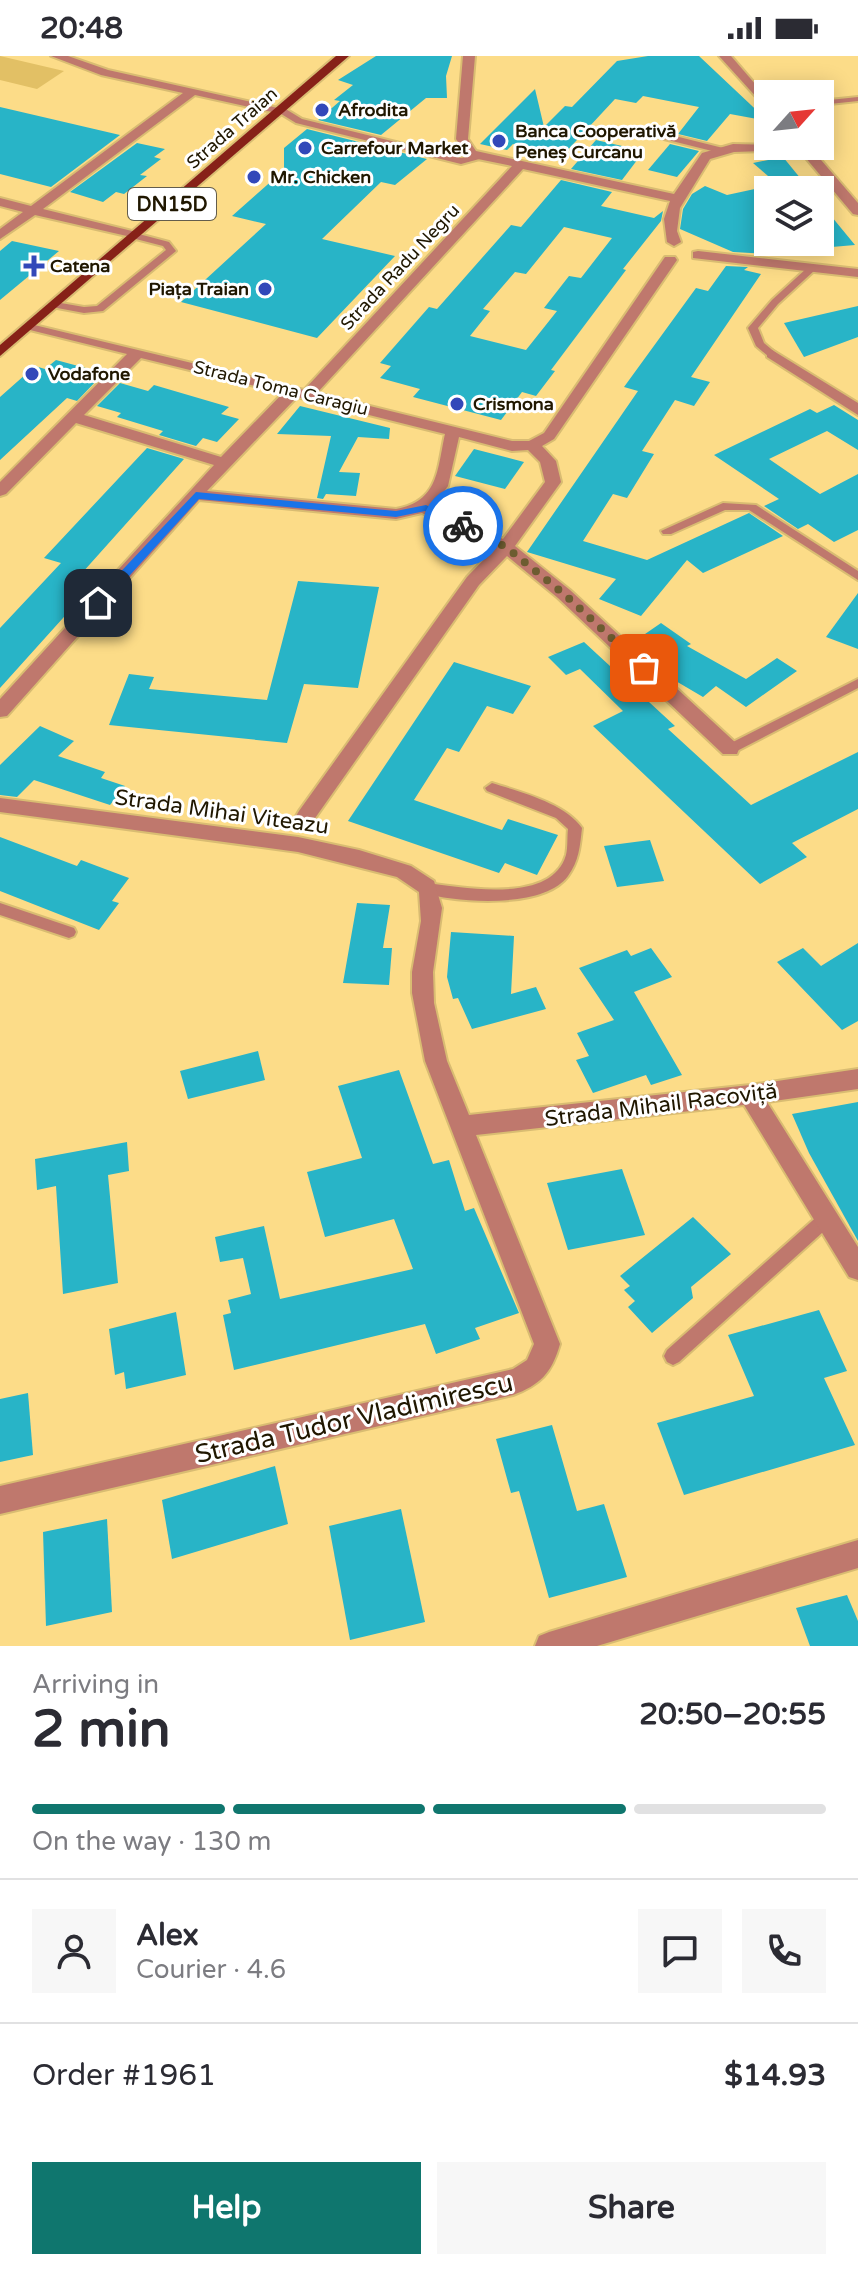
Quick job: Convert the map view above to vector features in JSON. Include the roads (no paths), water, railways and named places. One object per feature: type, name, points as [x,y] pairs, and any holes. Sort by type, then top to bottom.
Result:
[{"type":"main road","name":"Strada Traian","points":[[0,352],[343,56]]},
{"type":"street","points":[[57,56],[82,66],[281,110]]},
{"type":"street","points":[[82,66],[108,56]]},
{"type":"street","points":[[469,56],[462,139],[465,148],[479,158],[677,199]]},
{"type":"street","points":[[725,56],[754,90]]},
{"type":"street","points":[[0,235],[193,91]]},
{"type":"street","points":[[306,816],[473,581],[506,547],[553,482],[548,461],[532,445],[549,436],[666,249],[677,199],[706,156],[720,150],[754,148]]},
{"type":"street","points":[[814,160],[858,211]]},
{"type":"street","name":"Strada Radu Negru","points":[[0,711],[224,463],[302,392],[519,166]]},
{"type":"street","points":[[0,202],[135,236]]},
{"type":"street","points":[[666,249],[693,245],[698,255],[858,273]]},
{"type":"street","name":"Strada Toma Caragiu","points":[[31,326],[512,446],[532,445]]},
{"type":"street","points":[[0,491],[138,352]]},
{"type":"street","points":[[772,354],[858,410]]},
{"type":"street","points":[[73,417],[224,463]]},
{"type":"street","points":[[426,508],[439,488],[453,431]]},
{"type":"street","points":[[196,495],[396,514],[426,508],[506,547],[564,594],[730,749]]},
{"type":"street","name":"Strada Mihai Viteazu","points":[[0,805],[308,846],[402,870],[421,880],[428,889]]},
{"type":"street","name":"Strada Tudor Vladimirescu","points":[[0,1500],[513,1382],[530,1377],[543,1362],[547,1344],[436,1061],[425,1017],[422,981],[433,907],[428,889]]},
{"type":"street","name":"Strada Mihail Racoviță","points":[[464,1126],[750,1095],[858,1079]]},
{"type":"street","points":[[750,1095],[858,1269]]},
{"type":"street","points":[[549,1646],[858,1554]]},
{"type":"lane","points":[[834,102],[858,99]]},
{"type":"lane","points":[[281,110],[299,121],[461,161],[479,158]]},
{"type":"lane","points":[[639,130],[720,150]]},
{"type":"lane","points":[[55,305],[84,310],[100,309],[171,251],[166,244],[135,236]]},
{"type":"lane","points":[[772,354],[760,344],[753,328],[775,302],[810,270]]},
{"type":"lane","points":[[667,531],[723,506],[752,507],[858,576]]},
{"type":"lane","points":[[730,749],[858,683]]},
{"type":"lane","points":[[428,889],[513,896],[546,886],[567,871],[576,843],[575,828],[561,814],[492,788]]},
{"type":"lane","points":[[0,909],[69,932]]},
{"type":"lane","points":[[673,1356],[827,1218]]},
{"type":"place","name":"Afrodita","points":[[322,110]]},
{"type":"place","name":"Banca Cooperativă Peneș Curcanu","points":[[499,141]]},
{"type":"place","name":"Carrefour Market","points":[[305,148]]},
{"type":"place","name":"Mr. Chicken","points":[[254,177]]},
{"type":"place","name":"Catena","points":[[34,266]]},
{"type":"place","name":"Piața Traian","points":[[265,289]]},
{"type":"place","name":"Vodafone","points":[[32,374]]},
{"type":"place","name":"Crismona","points":[[457,404]]}]
